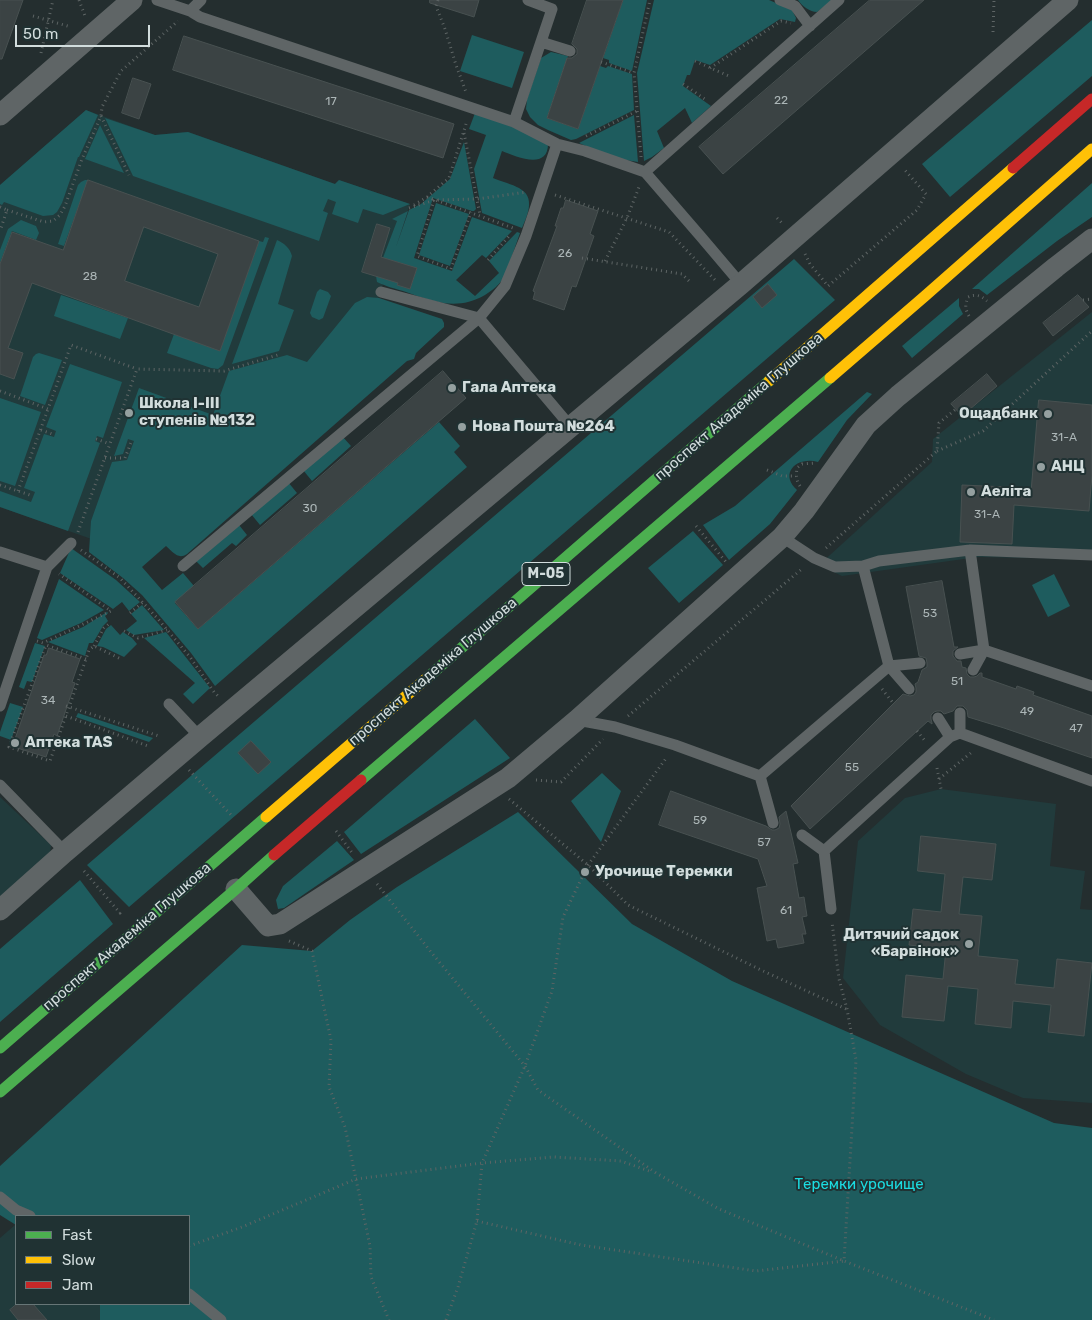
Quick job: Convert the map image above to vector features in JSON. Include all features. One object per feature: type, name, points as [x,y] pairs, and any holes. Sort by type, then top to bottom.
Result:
[{"type":"highway","name":"проспект Академіка Глушкова","points":[[0,1048],[908,261],[1092,99]]},
{"type":"highway","name":"М-05","points":[[0,1092],[918,303],[1092,149]]},
{"type":"street","points":[[0,115],[132,0]]},
{"type":"street","points":[[0,910],[200,737],[735,289],[1068,0]]},
{"type":"street","points":[[236,890],[268,926],[280,924],[501,782],[577,720],[782,537],[804,511],[866,425],[898,396],[1092,239]]},
{"type":"lane","points":[[156,0],[190,11],[200,17],[514,122],[557,144],[585,151],[644,172],[702,238],[735,289]]},
{"type":"lane","points":[[190,11],[201,0]]},
{"type":"lane","points":[[780,0],[795,6],[810,26]]},
{"type":"lane","points":[[644,172],[840,0]]},
{"type":"lane","points":[[514,122],[552,9],[532,1]]},
{"type":"lane","points":[[541,42],[570,51]]},
{"type":"lane","points":[[183,566],[479,318],[505,286],[526,236],[557,144]]},
{"type":"lane","points":[[381,292],[479,318],[571,427]]},
{"type":"lane","points":[[782,537],[814,558],[834,567],[863,566],[879,561],[970,550],[1092,555]]},
{"type":"lane","points":[[0,706],[5,673],[47,567],[71,543]]},
{"type":"lane","points":[[970,550],[984,650],[973,670]]},
{"type":"lane","points":[[0,552],[47,567]]},
{"type":"lane","points":[[863,566],[889,666],[909,689]]},
{"type":"lane","points":[[960,654],[984,650],[1092,686]]},
{"type":"lane","points":[[760,776],[889,666],[920,663]]},
{"type":"lane","points":[[169,704],[200,737]]},
{"type":"lane","points":[[824,851],[955,735],[960,713]]},
{"type":"lane","points":[[938,718],[955,735],[984,742],[1092,781]]},
{"type":"lane","points":[[577,720],[615,727],[675,745],[760,776]]},
{"type":"lane","points":[[760,776],[773,823]]},
{"type":"lane","points":[[0,785],[65,852]]},
{"type":"lane","points":[[802,835],[824,851],[831,908]]},
{"type":"lane","points":[[2,1203],[28,1215]]},
{"type":"lane","points":[[190,1295],[221,1320]]},
{"type":"path","points":[[40,59],[53,0]]},
{"type":"path","points":[[80,0],[86,19]]},
{"type":"path","points":[[432,0],[436,6]]},
{"type":"path","points":[[605,261],[627,218],[644,172],[634,73],[650,0]]},
{"type":"path","points":[[993,32],[994,0]]},
{"type":"path","points":[[0,207],[44,222],[52,221],[60,215],[66,206],[82,159],[101,116],[102,107],[121,71],[190,11]]},
{"type":"path","points":[[33,16],[74,28]]},
{"type":"path","points":[[710,68],[781,21],[810,26]]},
{"type":"path","points":[[695,61],[745,84]]},
{"type":"path","points":[[601,62],[634,73]]},
{"type":"path","points":[[683,84],[717,108]]},
{"type":"path","points":[[586,136],[637,111]]},
{"type":"path","points":[[101,116],[129,175]]},
{"type":"path","points":[[464,132],[480,216]]},
{"type":"path","points":[[810,264],[828,286],[917,210],[926,194],[891,154]]},
{"type":"path","points":[[409,208],[435,200],[477,199],[542,190],[669,232],[735,289]]},
{"type":"path","points":[[426,197],[515,229],[488,260]]},
{"type":"path","points":[[435,200],[416,256],[451,269],[471,212]]},
{"type":"path","points":[[0,230],[7,210]]},
{"type":"path","points":[[582,258],[682,274],[690,282]]},
{"type":"path","points":[[970,318],[965,304],[968,297],[975,294],[982,296],[989,303]]},
{"type":"path","points":[[1083,300],[1092,299]]},
{"type":"path","points":[[501,782],[561,782],[615,727],[937,451],[983,431],[1092,331]]},
{"type":"path","points":[[18,491],[71,345],[137,369],[224,371],[281,354]]},
{"type":"path","points":[[137,369],[77,534],[71,543],[120,578],[190,657],[214,692],[232,710]]},
{"type":"path","points":[[0,392],[48,409]]},
{"type":"path","points":[[937,451],[939,423],[956,409]]},
{"type":"path","points":[[41,430],[55,434]]},
{"type":"path","points":[[96,439],[110,444]]},
{"type":"path","points":[[105,458],[125,458],[132,440]]},
{"type":"path","points":[[802,489],[797,481],[797,468],[802,464],[808,463],[819,466]]},
{"type":"path","points":[[766,470],[782,476],[796,476]]},
{"type":"path","points":[[0,484],[33,496]]},
{"type":"path","points":[[696,526],[729,565]]},
{"type":"path","points":[[58,573],[111,611],[44,644],[29,697],[10,747],[50,761],[89,650],[94,646],[104,628],[110,623]]},
{"type":"path","points":[[130,613],[142,602]]},
{"type":"path","points":[[124,631],[138,638],[167,630]]},
{"type":"path","points":[[34,640],[86,659]]},
{"type":"path","points":[[94,646],[121,659]]},
{"type":"path","points":[[68,706],[159,736]]},
{"type":"path","points":[[66,716],[148,746]]},
{"type":"path","points":[[939,779],[984,742]]},
{"type":"path","points":[[446,1320],[478,1221],[482,1163],[525,1066],[552,991],[562,917],[588,865],[675,745]]},
{"type":"path","points":[[177,757],[234,819]]},
{"type":"path","points":[[501,782],[628,905],[761,970],[847,1009]]},
{"type":"path","points":[[84,871],[120,913],[127,906]]},
{"type":"path","points":[[380,887],[525,1066],[538,1090],[656,1173],[719,1209],[994,1320]]},
{"type":"path","points":[[831,908],[839,978],[847,1009],[856,1060],[844,1261]]},
{"type":"path","points":[[268,926],[290,941],[312,951],[331,1040],[329,1087],[345,1127],[370,1246],[371,1277],[389,1320]]},
{"type":"path","points":[[190,1246],[356,1179],[482,1163],[554,1157],[621,1161],[656,1173]]},
{"type":"path","points":[[478,1221],[580,1245],[756,1271],[844,1261]]},
{"type":"shaded area","name":"Школа І-ІІІ ступенів №132","points":[[86,110],[155,135],[188,132],[335,184],[339,180],[410,204],[371,320],[103,543],[0,507],[0,185]]},
{"type":"shaded area","points":[[1092,312],[1092,559],[978,557],[842,576],[819,565],[932,462],[933,439]]},
{"type":"shaded area","name":"Дитячий садок «Барвінок»","points":[[941,789],[1056,804],[1050,866],[1085,871],[1080,909],[1092,910],[1092,1103],[1023,1098],[966,1074],[880,1025],[843,978],[858,841],[905,798]]},
{"type":"shaded area","points":[[0,797],[51,845],[50,854],[0,897]]},
{"type":"shaded area","points":[[15,1225],[15,1305],[100,1305],[100,1320],[0,1320],[0,1238]]},
{"type":"green space","points":[[623,0],[647,0],[632,71],[609,63],[609,60],[603,58]]},
{"type":"green space","points":[[654,0],[769,0],[792,10],[796,18],[795,22],[780,19],[710,65],[695,60],[690,75],[687,75],[683,86],[711,106],[692,123],[685,108],[657,131],[664,148],[644,161],[637,73]]},
{"type":"green space","points":[[798,0],[833,0],[817,12],[806,8]]},
{"type":"green space","points":[[1092,20],[1092,76],[950,197],[922,164]]},
{"type":"green space","points":[[472,35],[524,52],[512,88],[460,71]]},
{"type":"green space","points":[[551,52],[568,56],[547,118],[578,129],[600,66],[606,68],[608,66],[632,74],[634,110],[571,140],[538,125],[530,117],[526,109],[527,99],[541,58]]},
{"type":"green space","points":[[86,110],[98,115],[78,157],[57,212],[53,215],[43,216],[4,202],[2,205],[0,204],[0,185]]},
{"type":"green space","points":[[475,113],[507,124],[548,144],[547,152],[543,157],[537,159],[530,160],[502,151],[493,178],[522,190],[529,199],[527,217],[522,228],[482,213],[474,169],[486,135],[469,129]]},
{"type":"green space","points":[[634,115],[638,162],[613,158],[579,143]]},
{"type":"green space","points":[[105,118],[155,135],[188,132],[335,184],[339,180],[410,204],[383,215],[363,209],[358,223],[332,214],[336,202],[328,199],[323,211],[328,213],[319,241],[133,176]]},
{"type":"green space","points":[[100,125],[124,173],[85,159]]},
{"type":"green space","points":[[464,142],[476,209],[472,211],[433,198],[414,258],[452,271],[472,217],[512,231],[486,258],[482,255],[456,280],[475,296],[499,273],[489,261],[517,232],[520,233],[505,276],[496,287],[485,295],[465,303],[455,304],[436,302],[377,282],[376,276],[397,221],[392,219],[408,211],[396,247],[409,210],[421,204],[450,179]]},
{"type":"green space","points":[[88,180],[64,246],[58,244],[78,185]]},
{"type":"green space","points":[[1092,183],[1092,217],[1057,241],[987,295],[979,289],[972,289]]},
{"type":"green space","points":[[436,203],[469,214],[450,266],[419,255]]},
{"type":"green space","points":[[21,220],[36,226],[39,233],[36,240],[12,231],[0,263],[0,250],[8,229]]},
{"type":"green space","points":[[265,237],[269,238],[223,365],[218,369],[211,368],[167,353],[174,334],[220,350],[259,241],[263,242]]},
{"type":"green space","points":[[277,240],[286,246],[292,256],[278,304],[294,310],[279,351],[232,364]]},
{"type":"green space","points":[[794,259],[835,300],[129,907],[87,865]]},
{"type":"green space","points":[[320,289],[328,292],[331,296],[323,318],[319,320],[312,317],[310,313],[317,292]]},
{"type":"green space","points":[[61,295],[128,318],[120,339],[54,316]]},
{"type":"green space","points":[[367,297],[379,298],[442,319],[444,327],[416,353],[414,359],[407,361],[187,554],[178,556],[166,546],[142,567],[162,590],[183,573],[194,586],[175,603],[198,629],[439,422],[460,446],[454,452],[467,467],[215,686],[191,653],[142,595],[89,552],[91,521],[112,462],[127,460],[134,441],[128,439],[123,454],[114,456],[139,388],[213,415],[229,371],[287,355],[307,362],[355,303]]},
{"type":"green space","points":[[959,298],[959,306],[963,314],[912,358],[902,346]]},
{"type":"green space","points":[[39,353],[62,360],[45,405],[20,396],[33,357]]},
{"type":"green space","points":[[70,364],[122,382],[103,438],[97,436],[95,441],[100,443],[68,531],[0,507],[0,491],[31,502],[35,492],[24,488],[44,434],[54,437],[56,431],[46,427]]},
{"type":"green space","points":[[867,392],[872,394],[847,420],[818,462],[803,462],[792,468],[790,478],[797,490],[770,524],[729,560],[703,525],[735,506]]},
{"type":"green space","points":[[0,398],[41,412],[15,486],[0,481]]},
{"type":"green space","points":[[342,436],[351,446],[312,481],[303,470]]},
{"type":"green space","points":[[288,482],[297,493],[260,525],[251,514]]},
{"type":"green space","points":[[239,525],[247,535],[236,546],[232,543],[203,568],[196,561]]},
{"type":"green space","points":[[693,531],[723,565],[679,603],[648,568]]},
{"type":"green space","points":[[71,548],[116,580],[140,602],[129,611],[122,602],[113,609],[60,573]]},
{"type":"green space","points":[[1054,574],[1070,606],[1048,617],[1032,585]]},
{"type":"green space","points":[[59,579],[104,610],[81,623],[42,640],[37,638]]},
{"type":"green space","points":[[142,605],[164,630],[134,635],[126,630],[137,621],[131,614]]},
{"type":"green space","points":[[107,612],[105,616],[108,621],[93,643],[89,643],[85,656],[48,642],[83,627]]},
{"type":"green space","points":[[111,625],[120,635],[123,632],[137,644],[124,657],[97,646],[106,629]]},
{"type":"green space","points":[[166,632],[210,688],[193,704],[183,694],[195,683],[144,638]]},
{"type":"green space","points":[[35,643],[45,646],[32,682],[27,681],[24,689],[19,687]]},
{"type":"green space","points":[[10,703],[23,707],[11,740],[0,736]]},
{"type":"green space","points":[[78,713],[153,738],[149,742],[76,717]]},
{"type":"green space","points":[[475,719],[510,758],[361,854],[344,832]]},
{"type":"green space","points":[[602,773],[621,791],[601,842],[571,801]]},
{"type":"green space","name":"Теремки урочище","points":[[518,812],[632,924],[732,981],[1054,1123],[1092,1128],[1092,1320],[100,1320],[100,1305],[190,1305],[190,1215],[15,1215],[15,1224],[0,1215],[0,1166],[242,945],[312,951],[350,920],[397,887]]},
{"type":"green space","points":[[337,841],[354,860],[284,908],[278,909],[276,900],[283,886]]},
{"type":"green space","points":[[80,880],[113,924],[0,1022],[0,949]]},
{"type":"building","points":[[0,0],[23,0],[2,59],[0,59]]},
{"type":"building","points":[[430,0],[479,0],[474,17],[430,3]]},
{"type":"building","points":[[587,0],[623,0],[578,129],[547,118],[567,58],[572,58],[577,54],[577,49],[572,44]]},
{"type":"building","points":[[870,0],[924,0],[723,174],[699,147]]},
{"type":"building","points":[[184,36],[454,124],[443,158],[173,70]]},
{"type":"building","points":[[133,78],[151,84],[139,119],[122,113]]},
{"type":"building","points":[[88,180],[259,241],[220,351],[32,283],[8,348],[23,353],[14,379],[0,374],[0,264],[12,232],[63,250]],"holes":[[[144,227],[218,254],[199,307],[125,281]]]},
{"type":"building","points":[[566,200],[598,211],[590,234],[594,236],[576,287],[572,286],[564,310],[533,299],[535,292],[533,291],[557,226],[555,226],[561,208],[563,208]]},
{"type":"building","points":[[377,224],[390,228],[381,257],[417,268],[410,289],[397,285],[398,283],[362,272]]},
{"type":"building","points":[[768,284],[777,295],[762,308],[753,297]]},
{"type":"building","points":[[1078,295],[1089,307],[1053,336],[1043,323]]},
{"type":"building","points":[[443,371],[466,398],[198,629],[175,602]]},
{"type":"building","points":[[987,374],[997,386],[962,416],[951,404]]},
{"type":"building","points":[[1039,400],[1092,405],[1092,475],[1089,511],[1014,505],[1012,544],[960,542],[962,485],[1031,488]]},
{"type":"building","points":[[942,581],[954,647],[958,647],[953,651],[953,656],[957,661],[961,661],[962,667],[966,668],[967,674],[970,677],[974,677],[982,673],[982,677],[1016,689],[1017,686],[1034,692],[1033,695],[1092,716],[1092,758],[968,717],[967,710],[963,706],[957,706],[953,711],[944,714],[941,711],[937,711],[931,715],[932,724],[928,721],[810,829],[791,806],[903,694],[910,696],[916,692],[915,684],[918,682],[922,670],[927,667],[927,663],[926,658],[919,656],[906,587]]},
{"type":"building","points":[[49,648],[80,659],[72,682],[75,683],[57,736],[54,734],[46,757],[14,747],[15,739],[44,655],[46,655]]},
{"type":"building","points":[[251,741],[271,762],[258,774],[238,753]]},
{"type":"building","points":[[671,791],[766,826],[772,830],[779,828],[779,817],[786,811],[798,863],[793,864],[799,898],[804,897],[807,916],[802,917],[806,934],[802,934],[804,943],[778,948],[776,939],[767,941],[757,888],[767,886],[758,859],[659,825]]},
{"type":"building","points":[[921,836],[996,844],[992,880],[963,877],[959,914],[982,916],[978,956],[1018,960],[1015,984],[1054,988],[1057,959],[1092,963],[1084,1036],[1048,1032],[1051,1005],[1013,1001],[1011,1028],[975,1024],[978,989],[948,986],[944,1021],[902,1017],[906,975],[943,979],[946,949],[909,945],[913,909],[941,912],[945,874],[918,871]]},
{"type":"building","points":[[16,1305],[34,1305],[47,1320],[18,1320],[10,1310]]},
{"type":"traffic: fast","points":[[361,780],[830,378]]},
{"type":"traffic: fast","points":[[428,677],[769,381]]},
{"type":"traffic: fast","points":[[0,1048],[266,817]]},
{"type":"traffic: fast","points":[[0,1092],[274,855]]},
{"type":"traffic: slow","points":[[830,378],[1092,149]]},
{"type":"traffic: slow","points":[[769,381],[1013,168]]},
{"type":"traffic: slow","points":[[266,817],[428,677]]},
{"type":"traffic: jam","points":[[1013,168],[1092,99]]},
{"type":"traffic: jam","points":[[274,855],[361,780]]},
{"type":"place","name":"Гала Аптека","points":[[452,388]]},
{"type":"place","name":"Школа І-ІІІ ступенів №132","points":[[129,413]]},
{"type":"place","name":"Ощадбанк","points":[[1048,414]]},
{"type":"place","name":"Нова Пошта №264","points":[[462,427]]},
{"type":"place","name":"АНЦ","points":[[1041,467]]},
{"type":"place","name":"Аеліта","points":[[971,492]]},
{"type":"place","name":"Аптека TAS","points":[[15,743]]},
{"type":"place","name":"Урочище Теремки","points":[[585,872]]},
{"type":"place","name":"Дитячий садок «Барвінок»","points":[[969,944]]}]
